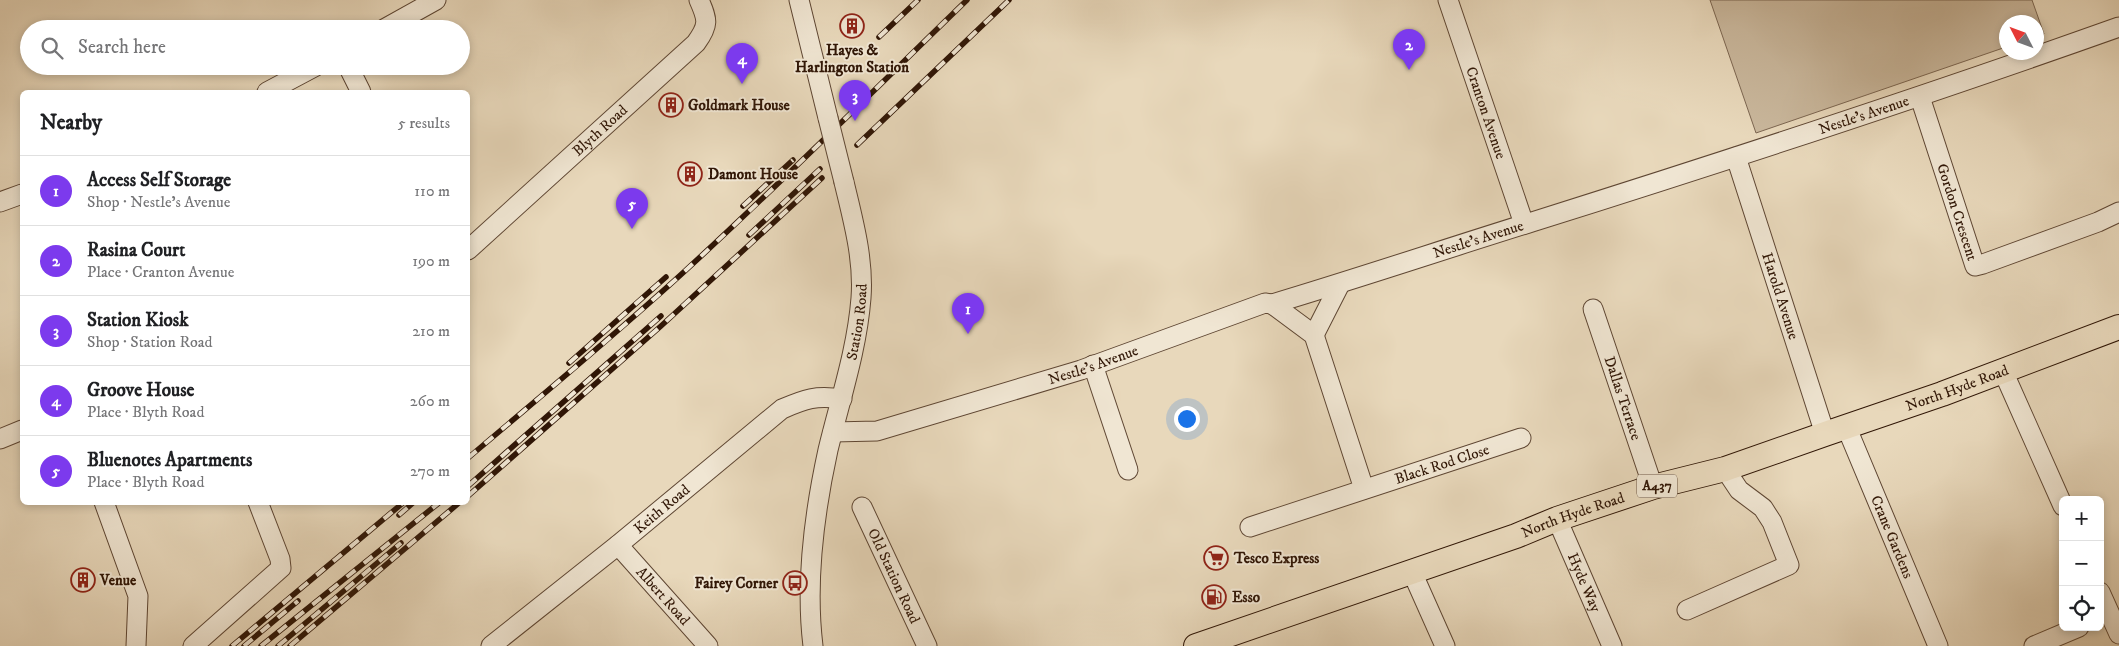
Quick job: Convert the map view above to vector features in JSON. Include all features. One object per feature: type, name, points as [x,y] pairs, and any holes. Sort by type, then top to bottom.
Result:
[{"type":"main road","name":"North Hyde Road","points":[[1196,646],[1234,640],[1412,572],[1516,536],[1557,519],[1654,486],[1725,469],[2119,328]]},
{"type":"street","points":[[400,20],[436,0]]},
{"type":"street","name":"Blyth Road","points":[[470,248],[696,43],[706,29],[706,16],[699,0]]},
{"type":"street","name":"Cranton Avenue","points":[[1448,0],[1524,224]]},
{"type":"street","name":"Station Road","points":[[801,7],[858,241],[861,267],[859,315],[842,399],[816,506],[813,532],[811,621],[813,646]]},
{"type":"street","name":"Nestle's Avenue","points":[[834,432],[877,431],[1093,365],[1265,303],[1272,304],[1340,284],[1736,157],[1920,97],[2119,27]]},
{"type":"street","points":[[271,90],[299,75]]},
{"type":"street","points":[[352,75],[360,90]]},
{"type":"street","name":"Gordon Crescent","points":[[1920,97],[1974,266],[2098,222],[2119,212]]},
{"type":"street","name":"Harold Avenue","points":[[1736,157],[1835,430]]},
{"type":"street","points":[[0,202],[20,195]]},
{"type":"street","points":[[1314,335],[1340,284]]},
{"type":"street","points":[[1272,304],[1314,335],[1364,489]]},
{"type":"street","name":"Dallas Terrace","points":[[1593,309],[1654,486]]},
{"type":"street","points":[[1093,365],[1128,470]]},
{"type":"street","points":[[2003,371],[2059,497]]},
{"type":"street","name":"Keith Road","points":[[491,646],[618,545],[782,409],[808,398],[823,396],[842,399]]},
{"type":"street","name":"Crane Gardens","points":[[1835,430],[1938,646]]},
{"type":"street","points":[[0,439],[20,431]]},
{"type":"street","name":"Black Rod Close","points":[[1250,527],[1521,438]]},
{"type":"street","points":[[1687,610],[1789,565],[1772,522],[1763,508],[1739,490],[1725,469]]},
{"type":"street","points":[[105,505],[138,596],[136,646]]},
{"type":"street","points":[[193,646],[281,568],[280,559],[259,505]]},
{"type":"street","name":"Old Station Road","points":[[862,507],[927,646]]},
{"type":"street","name":"Hyde Way","points":[[1557,519],[1612,646]]},
{"type":"street","name":"Albert Road","points":[[618,545],[708,646]]},
{"type":"street","points":[[1412,572],[1445,646]]},
{"type":"street","points":[[2104,601],[2119,634]]},
{"type":"street","points":[[2034,646],[2070,631]]},
{"type":"shaded area","points":[[1710,0],[2032,0],[2037,15],[1999,15],[1999,49],[1756,133]]},
{"type":"railway","points":[[879,37],[918,0]]},
{"type":"railway","points":[[470,456],[605,342],[722,237],[967,0]]},
{"type":"railway","points":[[857,145],[1009,0]]},
{"type":"railway","points":[[743,206],[793,160]]},
{"type":"railway","points":[[749,235],[820,169]]},
{"type":"railway","points":[[470,494],[661,326],[822,178]]},
{"type":"railway","points":[[569,363],[666,277]]},
{"type":"railway","points":[[470,484],[661,316]]},
{"type":"railway","points":[[232,646],[400,505]]},
{"type":"railway","points":[[399,515],[411,505]]},
{"type":"railway","points":[[261,646],[436,505]]},
{"type":"railway","points":[[290,646],[456,505]]},
{"type":"railway","points":[[278,646],[401,543]]},
{"type":"railway","points":[[244,646],[298,601]]},
{"type":"place","name":"Hayes & Harlington Station","points":[[852,26]]},
{"type":"place","name":"Rasina Court","points":[[1409,70]]},
{"type":"place","name":"Groove House","points":[[742,84]]},
{"type":"place","name":"Goldmark House","points":[[671,105]]},
{"type":"place","name":"Station Kiosk","points":[[855,121]]},
{"type":"place","name":"Damont House","points":[[690,174]]},
{"type":"place","name":"Bluenotes Apartments","points":[[632,229]]},
{"type":"place","name":"Access Self Storage","points":[[968,334]]},
{"type":"place","name":"Tesco Express","points":[[1216,558]]},
{"type":"place","name":"Venue","points":[[83,580]]},
{"type":"place","name":"Fairey Corner","points":[[795,583]]},
{"type":"place","name":"Esso","points":[[1214,597]]}]
